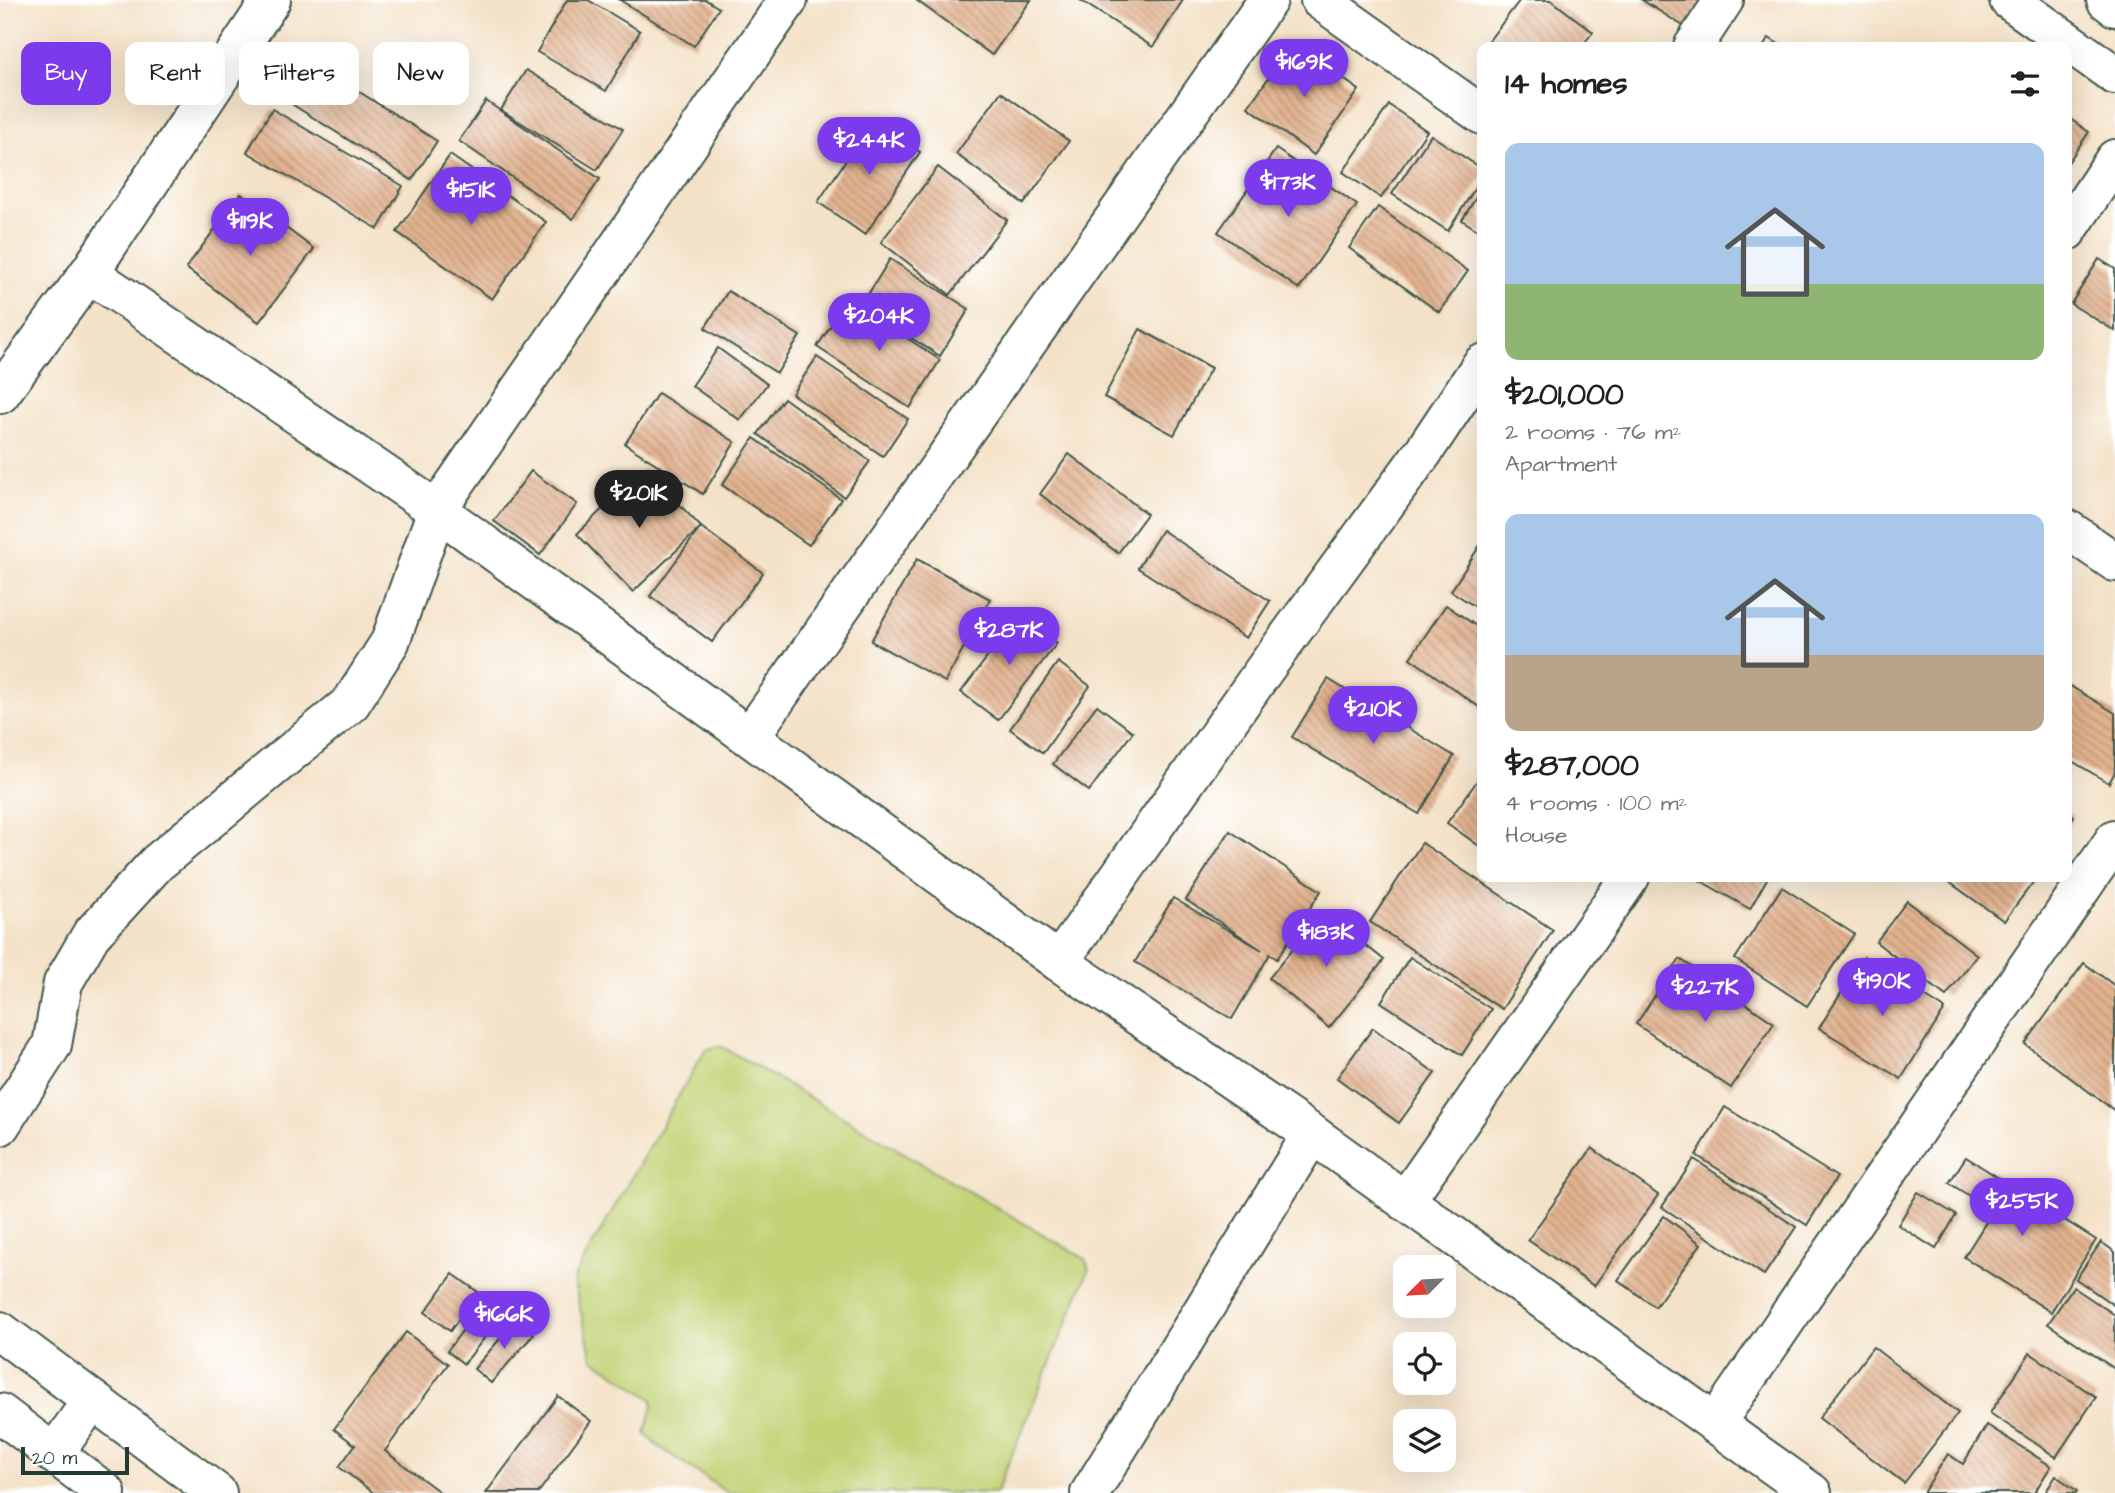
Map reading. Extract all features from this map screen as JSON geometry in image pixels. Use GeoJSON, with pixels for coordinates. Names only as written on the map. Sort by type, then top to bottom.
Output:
{"type":"FeatureCollection","features":[{"type":"Feature","properties":{"kind":"street"},"geometry":{"type":"LineString","coordinates":[[0,394],[89,273],[271,0]]}},
{"type":"Feature","properties":{"kind":"street"},"geometry":{"type":"LineString","coordinates":[[0,1126],[52,1045],[63,983],[91,935],[157,863],[351,703],[390,642],[437,510],[788,0]]}},
{"type":"Feature","properties":{"kind":"street"},"geometry":{"type":"LineString","coordinates":[[751,735],[1268,0]]}},
{"type":"Feature","properties":{"kind":"street"},"geometry":{"type":"LineString","coordinates":[[1320,0],[1477,111]]}},
{"type":"Feature","properties":{"kind":"street"},"geometry":{"type":"LineString","coordinates":[[1696,42],[1724,0]]}},
{"type":"Feature","properties":{"kind":"street"},"geometry":{"type":"LineString","coordinates":[[2009,0],[2068,42]]}},
{"type":"Feature","properties":{"kind":"street"},"geometry":{"type":"LineString","coordinates":[[2105,0],[2115,7]]}},
{"type":"Feature","properties":{"kind":"street"},"geometry":{"type":"LineString","coordinates":[[2072,45],[2115,75]]}},
{"type":"Feature","properties":{"kind":"street"},"geometry":{"type":"LineString","coordinates":[[2072,224],[2115,159]]}},
{"type":"Feature","properties":{"kind":"street"},"geometry":{"type":"LineString","coordinates":[[89,273],[437,510],[751,735],[1059,962],[1312,1134],[1812,1493]]}},
{"type":"Feature","properties":{"kind":"street"},"geometry":{"type":"LineString","coordinates":[[1059,962],[1264,670],[1424,451],[1477,372]]}},
{"type":"Feature","properties":{"kind":"street"},"geometry":{"type":"LineString","coordinates":[[2072,532],[2115,562]]}},
{"type":"Feature","properties":{"kind":"street"},"geometry":{"type":"LineString","coordinates":[[1715,1424],[2115,839]]}},
{"type":"Feature","properties":{"kind":"street"},"geometry":{"type":"LineString","coordinates":[[1405,1201],[1627,882]]}},
{"type":"Feature","properties":{"kind":"street"},"geometry":{"type":"LineString","coordinates":[[1090,1493],[1312,1134]]}},
{"type":"Feature","properties":{"kind":"street"},"geometry":{"type":"LineString","coordinates":[[0,1331],[217,1493]]}},
{"type":"Feature","properties":{"kind":"street"},"geometry":{"type":"LineString","coordinates":[[54,1454],[92,1400]]}},
{"type":"Feature","properties":{"kind":"street"},"geometry":{"type":"LineString","coordinates":[[0,1413],[106,1493]]}},
{"type":"Feature","properties":{"kind":"green space"},"geometry":{"type":"Polygon","coordinates":[[[721,1046],[1085,1259],[1089,1269],[996,1493],[728,1493],[655,1444],[645,1433],[653,1406],[652,1399],[592,1358],[573,1279],[705,1050],[721,1046]]]}},
{"type":"Feature","properties":{"kind":"building"},"geometry":{"type":"Polygon","coordinates":[[[567,0],[588,0],[640,31],[606,91],[537,52],[567,0]]]}},
{"type":"Feature","properties":{"kind":"building"},"geometry":{"type":"Polygon","coordinates":[[[620,0],[706,0],[719,8],[694,46],[620,0]]]}},
{"type":"Feature","properties":{"kind":"building"},"geometry":{"type":"Polygon","coordinates":[[[916,0],[1031,0],[992,55],[916,0]]]}},
{"type":"Feature","properties":{"kind":"building"},"geometry":{"type":"Polygon","coordinates":[[[1080,0],[1183,0],[1153,47],[1080,0]]]}},
{"type":"Feature","properties":{"kind":"building"},"geometry":{"type":"Polygon","coordinates":[[[1520,0],[1551,0],[1593,32],[1585,42],[1488,42],[1520,0]]]}},
{"type":"Feature","properties":{"kind":"building"},"geometry":{"type":"Polygon","coordinates":[[[1642,0],[1711,0],[1691,31],[1642,0]]]}},
{"type":"Feature","properties":{"kind":"building"},"geometry":{"type":"Polygon","coordinates":[[[1293,43],[1359,90],[1314,155],[1248,107],[1293,43]]]}},
{"type":"Feature","properties":{"kind":"building"},"geometry":{"type":"Polygon","coordinates":[[[526,70],[623,129],[597,170],[501,110],[526,70]]]}},
{"type":"Feature","properties":{"kind":"building"},"geometry":{"type":"Polygon","coordinates":[[[359,92],[373,101],[373,105],[380,105],[437,141],[412,180],[293,105],[359,105],[359,92]]]}},
{"type":"Feature","properties":{"kind":"building"},"geometry":{"type":"Polygon","coordinates":[[[1001,92],[1069,141],[1024,204],[956,154],[1001,92]]]}},
{"type":"Feature","properties":{"kind":"building"},"geometry":{"type":"Polygon","coordinates":[[[486,101],[600,179],[573,219],[459,141],[486,101]]]}},
{"type":"Feature","properties":{"kind":"building"},"geometry":{"type":"Polygon","coordinates":[[[1389,105],[1427,131],[1381,198],[1343,172],[1389,105]]]}},
{"type":"Feature","properties":{"kind":"building"},"geometry":{"type":"Polygon","coordinates":[[[272,109],[403,186],[378,229],[247,152],[272,109]]]}},
{"type":"Feature","properties":{"kind":"building"},"geometry":{"type":"Polygon","coordinates":[[[873,120],[920,152],[865,235],[818,202],[873,120]]]}},
{"type":"Feature","properties":{"kind":"building"},"geometry":{"type":"Polygon","coordinates":[[[2072,120],[2089,132],[2072,157],[2072,120]]]}},
{"type":"Feature","properties":{"kind":"building"},"geometry":{"type":"Polygon","coordinates":[[[1431,135],[1477,166],[1477,185],[1448,231],[1392,194],[1431,135]]]}},
{"type":"Feature","properties":{"kind":"building"},"geometry":{"type":"Polygon","coordinates":[[[1276,149],[1357,205],[1299,289],[1218,232],[1276,149]]]}},
{"type":"Feature","properties":{"kind":"building"},"geometry":{"type":"Polygon","coordinates":[[[450,155],[546,222],[492,299],[397,232],[450,155]]]}},
{"type":"Feature","properties":{"kind":"building"},"geometry":{"type":"Polygon","coordinates":[[[938,167],[1007,220],[950,295],[881,242],[938,167]]]}},
{"type":"Feature","properties":{"kind":"building"},"geometry":{"type":"Polygon","coordinates":[[[241,194],[314,249],[259,322],[186,268],[241,194]]]}},
{"type":"Feature","properties":{"kind":"building"},"geometry":{"type":"Polygon","coordinates":[[[1477,196],[1477,230],[1462,220],[1477,196]]]}},
{"type":"Feature","properties":{"kind":"building"},"geometry":{"type":"Polygon","coordinates":[[[1378,207],[1468,271],[1439,312],[1349,248],[1378,207]]]}},
{"type":"Feature","properties":{"kind":"building"},"geometry":{"type":"Polygon","coordinates":[[[890,259],[969,309],[940,356],[861,306],[890,259]]]}},
{"type":"Feature","properties":{"kind":"building"},"geometry":{"type":"Polygon","coordinates":[[[2099,259],[2115,269],[2115,331],[2072,302],[2099,259]]]}},
{"type":"Feature","properties":{"kind":"building"},"geometry":{"type":"Polygon","coordinates":[[[728,291],[800,336],[777,373],[705,328],[728,291]]]}},
{"type":"Feature","properties":{"kind":"building"},"geometry":{"type":"Polygon","coordinates":[[[848,299],[940,360],[910,408],[817,347],[848,299]]]}},
{"type":"Feature","properties":{"kind":"building"},"geometry":{"type":"Polygon","coordinates":[[[1140,329],[1211,368],[1174,435],[1104,397],[1140,329]]]}},
{"type":"Feature","properties":{"kind":"building"},"geometry":{"type":"Polygon","coordinates":[[[718,348],[767,384],[740,420],[692,386],[718,348]]]}},
{"type":"Feature","properties":{"kind":"building"},"geometry":{"type":"Polygon","coordinates":[[[817,357],[908,419],[883,456],[792,394],[817,357]]]}},
{"type":"Feature","properties":{"kind":"building"},"geometry":{"type":"Polygon","coordinates":[[[658,393],[735,442],[703,494],[625,444],[658,393]]]}},
{"type":"Feature","properties":{"kind":"building"},"geometry":{"type":"Polygon","coordinates":[[[784,398],[870,461],[844,497],[758,434],[784,398]]]}},
{"type":"Feature","properties":{"kind":"building"},"geometry":{"type":"Polygon","coordinates":[[[754,438],[841,499],[809,545],[722,485],[754,438]]]}},
{"type":"Feature","properties":{"kind":"building"},"geometry":{"type":"Polygon","coordinates":[[[1069,454],[1147,514],[1118,553],[1040,494],[1069,454]]]}},
{"type":"Feature","properties":{"kind":"building"},"geometry":{"type":"Polygon","coordinates":[[[644,468],[701,527],[633,592],[577,534],[644,468]]]}},
{"type":"Feature","properties":{"kind":"building"},"geometry":{"type":"Polygon","coordinates":[[[531,471],[577,504],[540,555],[494,521],[531,471]]]}},
{"type":"Feature","properties":{"kind":"building"},"geometry":{"type":"Polygon","coordinates":[[[701,527],[763,573],[712,642],[650,596],[701,527]]]}},
{"type":"Feature","properties":{"kind":"building"},"geometry":{"type":"Polygon","coordinates":[[[1162,530],[1270,601],[1246,638],[1138,568],[1162,530]]]}},
{"type":"Feature","properties":{"kind":"building"},"geometry":{"type":"Polygon","coordinates":[[[1477,550],[1477,608],[1451,591],[1477,550]]]}},
{"type":"Feature","properties":{"kind":"building"},"geometry":{"type":"Polygon","coordinates":[[[917,559],[990,599],[945,682],[871,641],[917,559]]]}},
{"type":"Feature","properties":{"kind":"building"},"geometry":{"type":"Polygon","coordinates":[[[1446,605],[1477,627],[1477,705],[1410,658],[1446,605]]]}},
{"type":"Feature","properties":{"kind":"building"},"geometry":{"type":"Polygon","coordinates":[[[1020,614],[1057,643],[998,720],[961,692],[1020,614]]]}},
{"type":"Feature","properties":{"kind":"building"},"geometry":{"type":"Polygon","coordinates":[[[1058,662],[1090,686],[1043,753],[1010,729],[1058,662]]]}},
{"type":"Feature","properties":{"kind":"building"},"geometry":{"type":"Polygon","coordinates":[[[1328,679],[1454,756],[1419,814],[1292,737],[1328,679]]]}},
{"type":"Feature","properties":{"kind":"building"},"geometry":{"type":"Polygon","coordinates":[[[2072,687],[2115,713],[2115,772],[2109,783],[2072,761],[2072,687]]]}},
{"type":"Feature","properties":{"kind":"building"},"geometry":{"type":"Polygon","coordinates":[[[1097,705],[1133,732],[1089,791],[1053,764],[1097,705]]]}},
{"type":"Feature","properties":{"kind":"building"},"geometry":{"type":"Polygon","coordinates":[[[1477,781],[1477,844],[1447,823],[1477,781]]]}},
{"type":"Feature","properties":{"kind":"building"},"geometry":{"type":"Polygon","coordinates":[[[1230,831],[1321,891],[1277,959],[1270,954],[1232,1019],[1135,962],[1173,898],[1262,950],[1186,900],[1230,831]]]}},
{"type":"Feature","properties":{"kind":"building"},"geometry":{"type":"Polygon","coordinates":[[[1422,843],[1553,930],[1502,1009],[1370,922],[1422,843]]]}},
{"type":"Feature","properties":{"kind":"building"},"geometry":{"type":"Polygon","coordinates":[[[1703,882],[1765,882],[1750,909],[1703,882]]]}},
{"type":"Feature","properties":{"kind":"building"},"geometry":{"type":"Polygon","coordinates":[[[1949,882],[2033,882],[2004,921],[1949,882]]]}},
{"type":"Feature","properties":{"kind":"building"},"geometry":{"type":"Polygon","coordinates":[[[1782,887],[1854,934],[1807,1006],[1735,959],[1782,887]]]}},
{"type":"Feature","properties":{"kind":"building"},"geometry":{"type":"Polygon","coordinates":[[[1907,901],[1977,955],[1946,996],[1876,942],[1907,901]]]}},
{"type":"Feature","properties":{"kind":"building"},"geometry":{"type":"Polygon","coordinates":[[[1323,911],[1384,960],[1329,1028],[1269,978],[1323,911]]]}},
{"type":"Feature","properties":{"kind":"building"},"geometry":{"type":"Polygon","coordinates":[[[1410,957],[1491,1009],[1462,1055],[1381,1002],[1410,957]]]}},
{"type":"Feature","properties":{"kind":"building"},"geometry":{"type":"Polygon","coordinates":[[[1864,957],[1945,1009],[1901,1079],[1819,1028],[1864,957]]]}},
{"type":"Feature","properties":{"kind":"building"},"geometry":{"type":"Polygon","coordinates":[[[1680,959],[1774,1023],[1731,1088],[1636,1024],[1680,959]]]}},
{"type":"Feature","properties":{"kind":"building"},"geometry":{"type":"Polygon","coordinates":[[[2084,963],[2115,986],[2115,1111],[2025,1044],[2084,963]]]}},
{"type":"Feature","properties":{"kind":"building"},"geometry":{"type":"Polygon","coordinates":[[[1373,1028],[1435,1073],[1399,1123],[1337,1078],[1373,1028]]]}},
{"type":"Feature","properties":{"kind":"building"},"geometry":{"type":"Polygon","coordinates":[[[1725,1107],[1837,1177],[1807,1225],[1696,1155],[1725,1107]]]}},
{"type":"Feature","properties":{"kind":"building"},"geometry":{"type":"Polygon","coordinates":[[[1592,1148],[1658,1195],[1594,1286],[1528,1240],[1592,1148]]]}},
{"type":"Feature","properties":{"kind":"building"},"geometry":{"type":"Polygon","coordinates":[[[1966,1157],[2096,1240],[2051,1312],[1964,1257],[1993,1211],[1949,1183],[1966,1157]]]}},
{"type":"Feature","properties":{"kind":"building"},"geometry":{"type":"Polygon","coordinates":[[[1694,1159],[1796,1227],[1764,1275],[1662,1207],[1694,1159]]]}},
{"type":"Feature","properties":{"kind":"building"},"geometry":{"type":"Polygon","coordinates":[[[1918,1192],[1956,1215],[1936,1249],[1898,1225],[1918,1192]]]}},
{"type":"Feature","properties":{"kind":"building"},"geometry":{"type":"Polygon","coordinates":[[[1664,1216],[1701,1244],[1655,1307],[1618,1280],[1664,1216]]]}},
{"type":"Feature","properties":{"kind":"building"},"geometry":{"type":"Polygon","coordinates":[[[2101,1242],[2115,1252],[2115,1306],[2076,1279],[2101,1242]]]}},
{"type":"Feature","properties":{"kind":"building"},"geometry":{"type":"Polygon","coordinates":[[[453,1274],[478,1292],[450,1331],[425,1312],[453,1274]]]}},
{"type":"Feature","properties":{"kind":"building"},"geometry":{"type":"Polygon","coordinates":[[[2073,1287],[2115,1315],[2115,1369],[2048,1324],[2073,1287]]]}},
{"type":"Feature","properties":{"kind":"building"},"geometry":{"type":"Polygon","coordinates":[[[488,1297],[506,1310],[464,1364],[447,1351],[488,1297]]]}},
{"type":"Feature","properties":{"kind":"building"},"geometry":{"type":"Polygon","coordinates":[[[517,1319],[534,1334],[491,1383],[474,1369],[517,1319]]]}},
{"type":"Feature","properties":{"kind":"building"},"geometry":{"type":"Polygon","coordinates":[[[406,1332],[448,1364],[385,1451],[441,1493],[374,1493],[339,1467],[355,1445],[334,1429],[406,1332]]]}},
{"type":"Feature","properties":{"kind":"building"},"geometry":{"type":"Polygon","coordinates":[[[1873,1347],[1958,1413],[1904,1483],[1819,1418],[1873,1347]]]}},
{"type":"Feature","properties":{"kind":"building"},"geometry":{"type":"Polygon","coordinates":[[[2030,1353],[2096,1397],[2056,1457],[1990,1413],[2030,1353]]]}},
{"type":"Feature","properties":{"kind":"building"},"geometry":{"type":"Polygon","coordinates":[[[558,1396],[591,1421],[538,1493],[486,1493],[558,1396]]]}},
{"type":"Feature","properties":{"kind":"building"},"geometry":{"type":"Polygon","coordinates":[[[1987,1425],[2051,1466],[2034,1493],[1923,1493],[1948,1454],[1963,1464],[1987,1425]]]}},
{"type":"Feature","properties":{"kind":"building"},"geometry":{"type":"Polygon","coordinates":[[[2056,1476],[2077,1491],[2076,1493],[2045,1493],[2056,1476]]]}}]}
